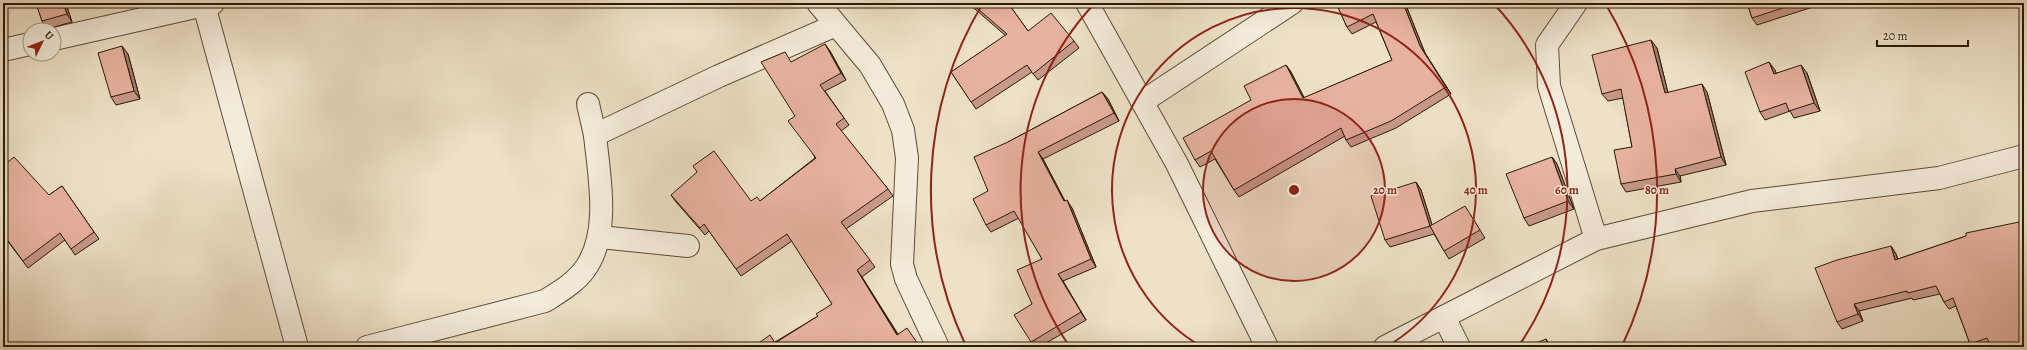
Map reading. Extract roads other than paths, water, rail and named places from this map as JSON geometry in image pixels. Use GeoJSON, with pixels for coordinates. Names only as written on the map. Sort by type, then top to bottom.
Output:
{"type":"FeatureCollection","features":[{"type":"Feature","properties":{"kind":"street"},"geometry":{"type":"LineString","coordinates":[[818,3],[870,65],[893,104],[903,130],[907,158],[902,264],[906,279],[938,347]]}},
{"type":"Feature","properties":{"kind":"street"},"geometry":{"type":"LineString","coordinates":[[1088,3],[1177,164],[1267,347]]}},
{"type":"Feature","properties":{"kind":"street"},"geometry":{"type":"LineString","coordinates":[[1142,102],[1292,3]]}},
{"type":"Feature","properties":{"kind":"street"},"geometry":{"type":"LineString","coordinates":[[1576,3],[1547,45],[1549,86],[1596,239]]}},
{"type":"Feature","properties":{"kind":"street"},"geometry":{"type":"LineString","coordinates":[[62,37],[209,4],[297,347]]}},
{"type":"Feature","properties":{"kind":"street"},"geometry":{"type":"LineString","coordinates":[[595,135],[693,88],[836,25]]}},
{"type":"Feature","properties":{"kind":"street"},"geometry":{"type":"LineString","coordinates":[[3,50],[22,46]]}},
{"type":"Feature","properties":{"kind":"street"},"geometry":{"type":"LineString","coordinates":[[367,347],[545,301],[567,288],[585,269],[600,237],[600,186],[595,135],[588,104]]}},
{"type":"Feature","properties":{"kind":"street"},"geometry":{"type":"LineString","coordinates":[[1386,347],[1596,239],[1752,201],[1939,178],[2024,156]]}},
{"type":"Feature","properties":{"kind":"street"},"geometry":{"type":"LineString","coordinates":[[600,237],[688,246]]}},
{"type":"Feature","properties":{"kind":"street"},"geometry":{"type":"LineString","coordinates":[[1444,317],[1459,347]]}}]}
